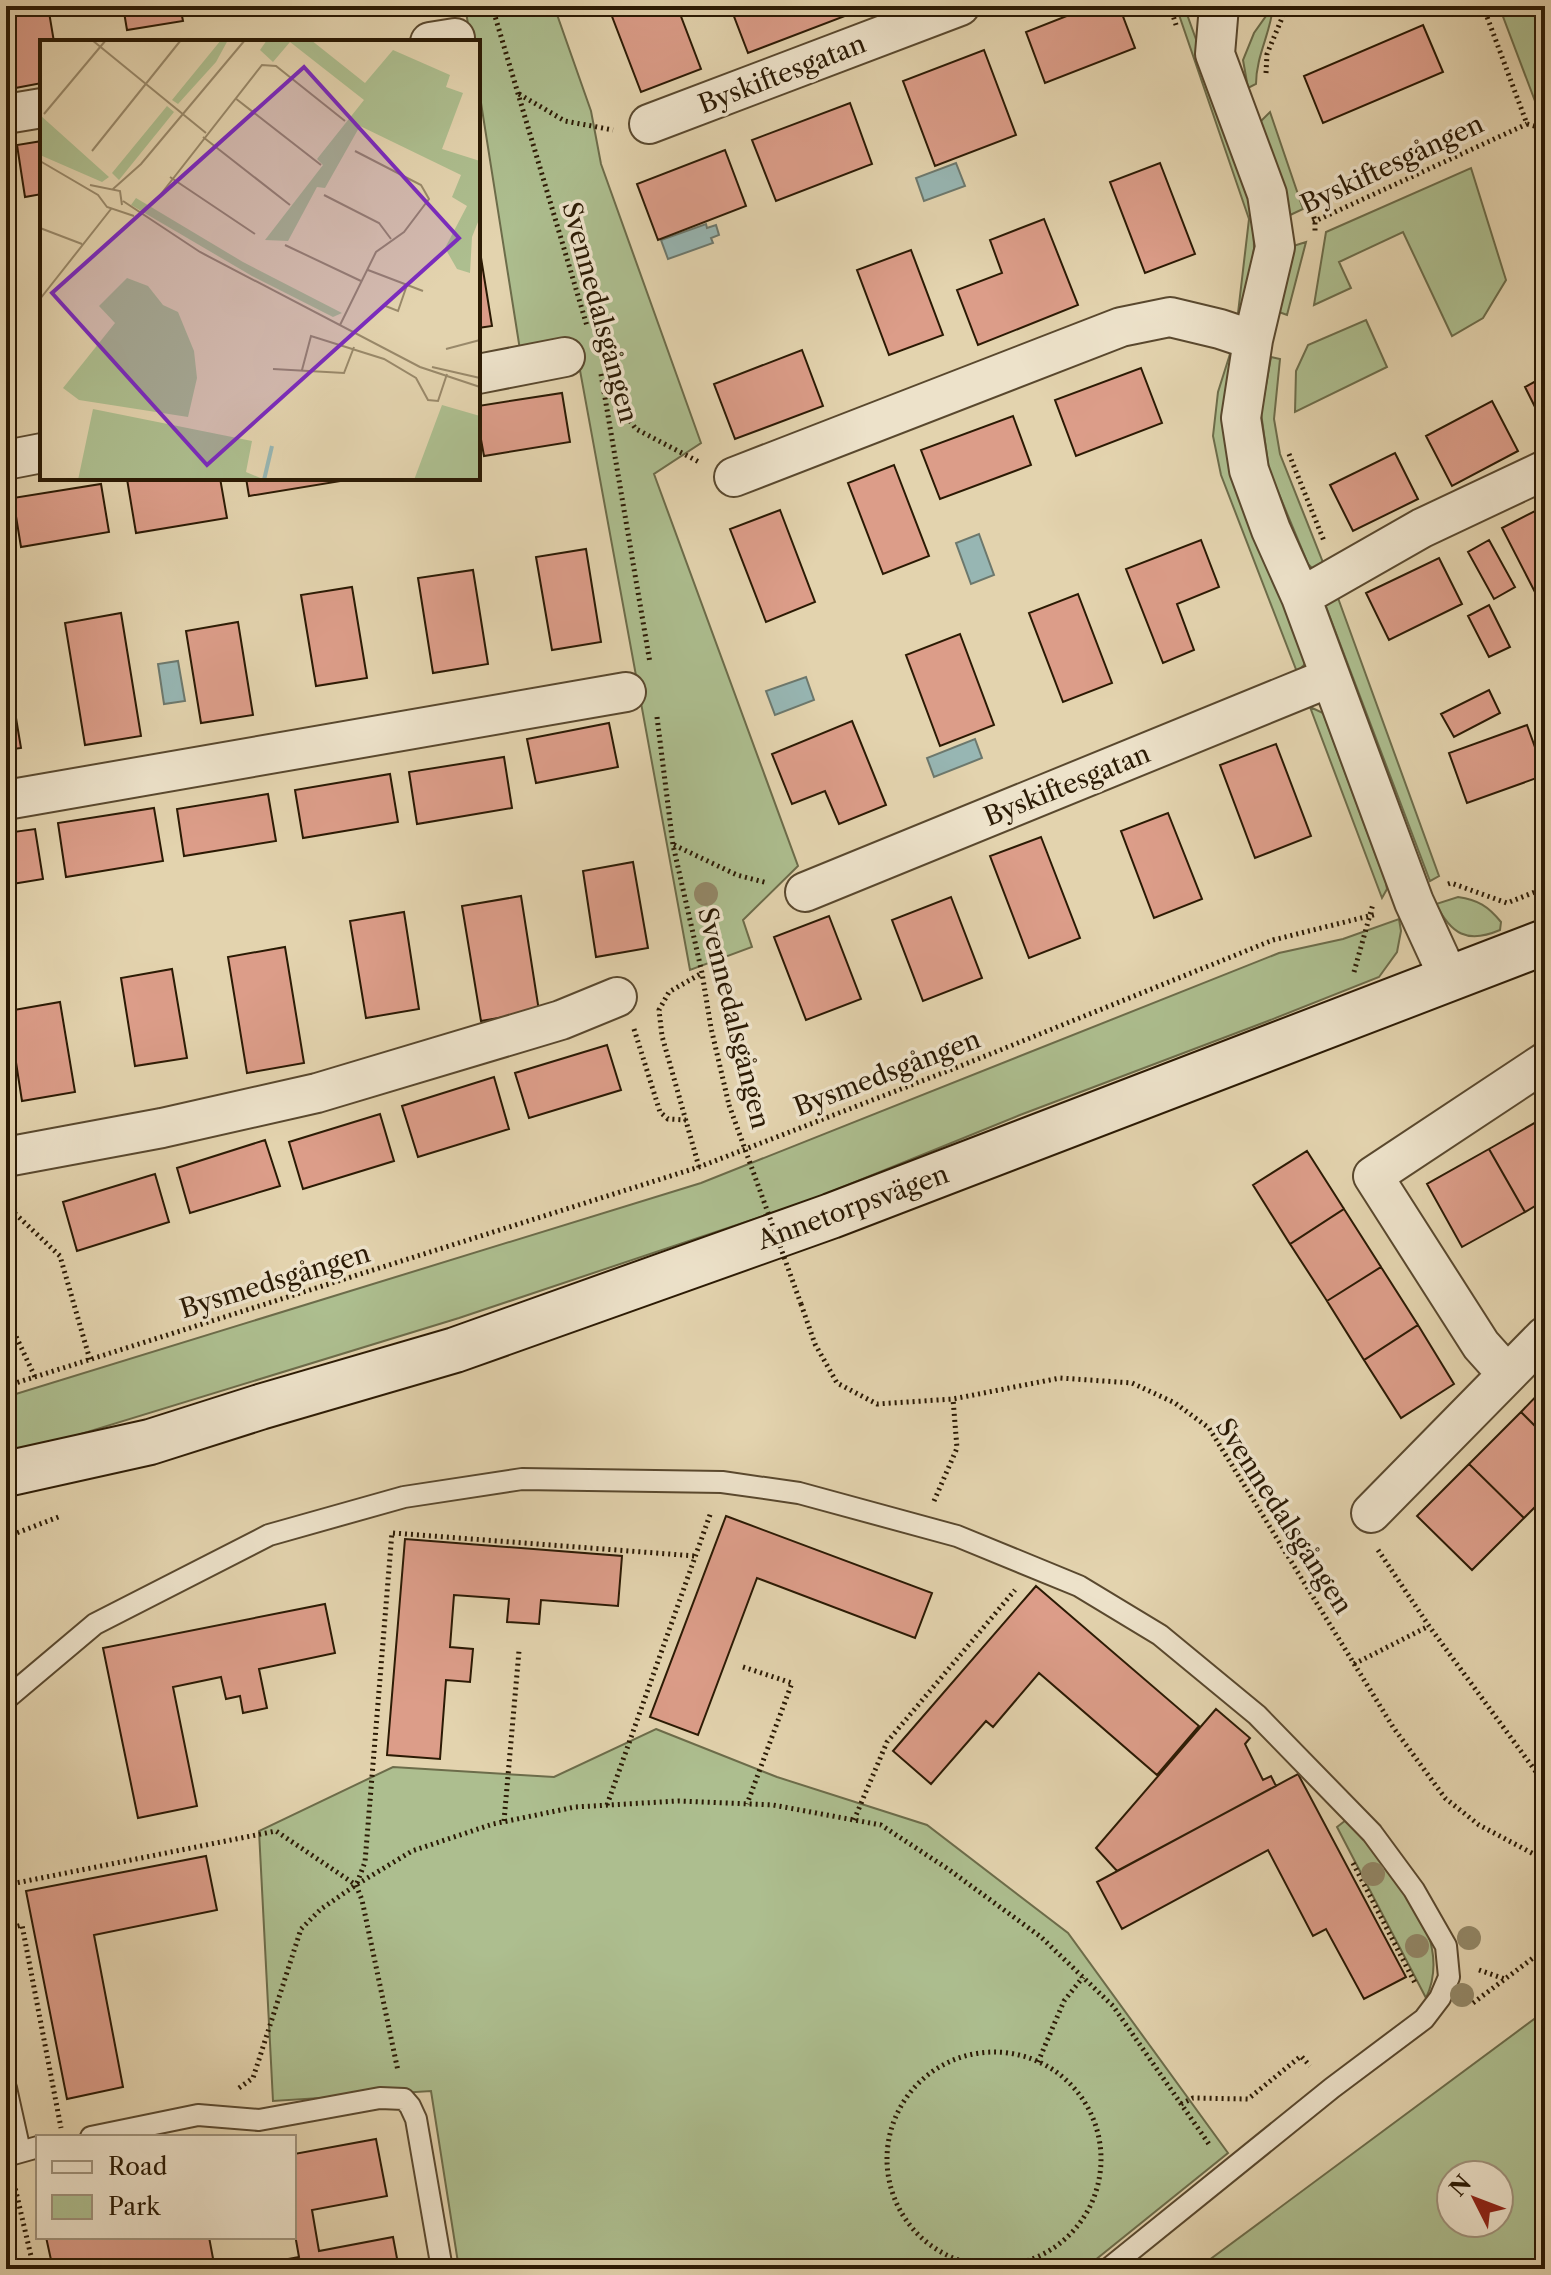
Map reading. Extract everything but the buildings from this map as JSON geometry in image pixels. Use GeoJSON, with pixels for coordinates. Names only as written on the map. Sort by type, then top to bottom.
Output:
{"type":"FeatureCollection","features":[{"type":"Feature","properties":{"kind":"main road","name":"Annetorpsvägen"},"geometry":{"type":"LineString","coordinates":[[6,1474],[150,1442],[455,1350],[801,1227],[1545,942]]}},
{"type":"Feature","properties":{"kind":"main road","name":"Annetorpsvägen"},"geometry":{"type":"LineString","coordinates":[[6,1507],[150,1442]]}},
{"type":"Feature","properties":{"kind":"street","name":"Byskiftesgatan"},"geometry":{"type":"LineString","coordinates":[[649,124],[960,6]]}},
{"type":"Feature","properties":{"kind":"street"},"geometry":{"type":"LineString","coordinates":[[1219,6],[1215,54],[1267,194],[1275,247],[1253,340],[1241,418],[1249,470],[1301,597],[1414,902],[1449,978]]}},
{"type":"Feature","properties":{"kind":"street"},"geometry":{"type":"LineString","coordinates":[[6,114],[40,108]]}},
{"type":"Feature","properties":{"kind":"street"},"geometry":{"type":"LineString","coordinates":[[734,477],[1121,327],[1170,317],[1253,340]]}},
{"type":"Feature","properties":{"kind":"street"},"geometry":{"type":"LineString","coordinates":[[480,374],[584,353]]}},
{"type":"Feature","properties":{"kind":"street"},"geometry":{"type":"LineString","coordinates":[[6,460],[40,453]]}},
{"type":"Feature","properties":{"kind":"street"},"geometry":{"type":"LineString","coordinates":[[1301,597],[1422,528],[1545,470]]}},
{"type":"Feature","properties":{"kind":"street","name":"Byskiftesgatan"},"geometry":{"type":"LineString","coordinates":[[805,892],[1329,678]]}},
{"type":"Feature","properties":{"kind":"street"},"geometry":{"type":"LineString","coordinates":[[6,800],[644,689]]}},
{"type":"Feature","properties":{"kind":"street"},"geometry":{"type":"LineString","coordinates":[[6,1157],[162,1128],[317,1093],[561,1020],[617,997]]}},
{"type":"Feature","properties":{"kind":"street"},"geometry":{"type":"LineString","coordinates":[[1507,1374],[1481,1345],[1373,1176],[1545,1062]]}},
{"type":"Feature","properties":{"kind":"street"},"geometry":{"type":"LineString","coordinates":[[1371,1513],[1545,1336]]}},
{"type":"Feature","properties":{"kind":"lane"},"geometry":{"type":"LineString","coordinates":[[6,1699],[95,1624],[269,1535],[395,1499],[522,1479],[722,1482],[799,1493],[957,1536],[1079,1586],[1160,1635],[1257,1715],[1372,1833],[1414,1890],[1446,1946],[1449,1977],[1440,1998],[1427,2016],[1332,2088],[1108,2269]]}},
{"type":"Feature","properties":{"kind":"lane"},"geometry":{"type":"LineString","coordinates":[[6,2088],[18,2152]]}},
{"type":"Feature","properties":{"kind":"lane"},"geometry":{"type":"LineString","coordinates":[[101,2135],[198,2115],[259,2120],[380,2098],[404,2099],[416,2119],[442,2269]]}},
{"type":"Feature","properties":{"kind":"path","name":"Svennedalsgången"},"geometry":{"type":"LineString","coordinates":[[492,6],[518,94],[584,353],[604,386],[644,689],[673,845],[729,1105],[815,1344],[837,1383],[877,1404],[953,1399],[1060,1378],[1132,1383],[1175,1403],[1209,1428],[1393,1727],[1445,1798],[1479,1825],[1545,1860]]}},
{"type":"Feature","properties":{"kind":"path"},"geometry":{"type":"LineString","coordinates":[[1269,87],[1267,54],[1287,6]]}},
{"type":"Feature","properties":{"kind":"path"},"geometry":{"type":"LineString","coordinates":[[1483,6],[1527,124],[1545,129]]}},
{"type":"Feature","properties":{"kind":"path"},"geometry":{"type":"LineString","coordinates":[[518,94],[565,121],[610,131],[649,124]]}},
{"type":"Feature","properties":{"kind":"path","name":"Byskiftesgången"},"geometry":{"type":"LineString","coordinates":[[1274,239],[1527,124]]}},
{"type":"Feature","properties":{"kind":"path"},"geometry":{"type":"LineString","coordinates":[[1310,206],[1315,235]]}},
{"type":"Feature","properties":{"kind":"path"},"geometry":{"type":"LineString","coordinates":[[604,386],[636,429],[699,463],[734,477]]}},
{"type":"Feature","properties":{"kind":"path"},"geometry":{"type":"LineString","coordinates":[[1288,451],[1337,576]]}},
{"type":"Feature","properties":{"kind":"path"},"geometry":{"type":"LineString","coordinates":[[673,845],[737,875],[805,892]]}},
{"type":"Feature","properties":{"kind":"path","name":"Bysmedsgången"},"geometry":{"type":"LineString","coordinates":[[6,1386],[699,1167],[1273,940],[1368,917],[1414,902],[1451,883],[1507,903],[1545,888]]}},
{"type":"Feature","properties":{"kind":"path"},"geometry":{"type":"LineString","coordinates":[[699,1167],[662,1036],[659,1010],[669,992],[702,973]]}},
{"type":"Feature","properties":{"kind":"path"},"geometry":{"type":"LineString","coordinates":[[617,997],[628,1010],[660,1112],[668,1119],[686,1120]]}},
{"type":"Feature","properties":{"kind":"path"},"geometry":{"type":"LineString","coordinates":[[6,1205],[60,1256],[90,1360]]}},
{"type":"Feature","properties":{"kind":"path"},"geometry":{"type":"LineString","coordinates":[[6,1315],[35,1377]]}},
{"type":"Feature","properties":{"kind":"path"},"geometry":{"type":"LineString","coordinates":[[923,1526],[957,1448],[953,1399]]}},
{"type":"Feature","properties":{"kind":"path"},"geometry":{"type":"LineString","coordinates":[[607,1805],[722,1482]]}},
{"type":"Feature","properties":{"kind":"path"},"geometry":{"type":"LineString","coordinates":[[356,1885],[365,1862],[395,1499]]}},
{"type":"Feature","properties":{"kind":"path"},"geometry":{"type":"LineString","coordinates":[[1371,1513],[1368,1534],[1429,1626],[1545,1784]]}},
{"type":"Feature","properties":{"kind":"path"},"geometry":{"type":"LineString","coordinates":[[6,1537],[61,1516]]}},
{"type":"Feature","properties":{"kind":"path"},"geometry":{"type":"LineString","coordinates":[[392,1533],[695,1556]]}},
{"type":"Feature","properties":{"kind":"path"},"geometry":{"type":"LineString","coordinates":[[854,1820],[887,1742],[1034,1567]]}},
{"type":"Feature","properties":{"kind":"path"},"geometry":{"type":"LineString","coordinates":[[1354,1664],[1429,1626]]}},
{"type":"Feature","properties":{"kind":"path"},"geometry":{"type":"LineString","coordinates":[[504,1821],[519,1651]]}},
{"type":"Feature","properties":{"kind":"path"},"geometry":{"type":"LineString","coordinates":[[743,1667],[792,1683],[747,1804]]}},
{"type":"Feature","properties":{"kind":"path"},"geometry":{"type":"LineString","coordinates":[[198,2115],[253,2078],[301,1929],[321,1909],[412,1851],[504,1821],[575,1807],[678,1801],[773,1805],[881,1825],[1041,1937],[1113,2006],[1228,2172]]}},
{"type":"Feature","properties":{"kind":"path"},"geometry":{"type":"LineString","coordinates":[[6,1885],[276,1831],[356,1885],[362,1900],[404,2099]]}},
{"type":"Feature","properties":{"kind":"path"},"geometry":{"type":"LineString","coordinates":[[1348,1853],[1366,1896],[1427,2016],[1456,2015],[1545,1949]]}},
{"type":"Feature","properties":{"kind":"path"},"geometry":{"type":"LineString","coordinates":[[6,1929],[22,1925],[63,2135]]}},
{"type":"Feature","properties":{"kind":"path"},"geometry":{"type":"LineString","coordinates":[[1038,2062],[1064,2001],[1083,1977]]}},
{"type":"Feature","properties":{"kind":"path"},"geometry":{"type":"LineString","coordinates":[[984,2051],[1021,2054],[1038,2062],[1052,2068],[1078,2092],[1095,2122],[1102,2157],[1097,2191],[1081,2222],[1056,2247],[1025,2263],[990,2268],[955,2260],[924,2242],[901,2214],[888,2180],[887,2144],[898,2110],[919,2080],[949,2061],[984,2051]]}},
{"type":"Feature","properties":{"kind":"path"},"geometry":{"type":"LineString","coordinates":[[1181,2104],[1193,2098],[1248,2099],[1301,2056],[1332,2088]]}},
{"type":"Feature","properties":{"kind":"path"},"geometry":{"type":"LineString","coordinates":[[18,2152],[34,2269]]}},
{"type":"Feature","properties":{"kind":"green space"},"geometry":{"type":"Polygon","coordinates":[[[465,6],[554,6],[591,111],[601,164],[701,443],[654,474],[798,866],[743,920],[752,947],[690,970],[575,343],[520,350],[480,97],[480,40],[471,40],[465,6]]]}},
{"type":"Feature","properties":{"kind":"green space"},"geometry":{"type":"Polygon","coordinates":[[[1176,6],[1184,6],[1253,198],[1254,249],[1245,305],[1238,313],[1249,219],[1176,6]]]}},
{"type":"Feature","properties":{"kind":"green space"},"geometry":{"type":"Polygon","coordinates":[[[1273,6],[1256,84],[1248,88],[1243,60],[1254,33],[1273,6]]]}},
{"type":"Feature","properties":{"kind":"green space"},"geometry":{"type":"Polygon","coordinates":[[[1499,6],[1545,6],[1545,111],[1538,109],[1499,6]]]}},
{"type":"Feature","properties":{"kind":"green space"},"geometry":{"type":"Polygon","coordinates":[[[1270,112],[1303,209],[1288,216],[1257,125],[1270,112]]]}},
{"type":"Feature","properties":{"kind":"green space"},"geometry":{"type":"Polygon","coordinates":[[[1471,168],[1506,280],[1483,318],[1452,336],[1403,232],[1339,262],[1351,288],[1314,305],[1326,232],[1471,168]]]}},
{"type":"Feature","properties":{"kind":"green space"},"geometry":{"type":"Polygon","coordinates":[[[1306,242],[1287,315],[1279,312],[1293,246],[1306,242]]]}},
{"type":"Feature","properties":{"kind":"green space"},"geometry":{"type":"Polygon","coordinates":[[[1366,320],[1387,367],[1295,412],[1296,371],[1308,345],[1366,320]]]}},
{"type":"Feature","properties":{"kind":"green space"},"geometry":{"type":"Polygon","coordinates":[[[1230,354],[1236,363],[1307,656],[1297,672],[1221,475],[1213,436],[1218,392],[1230,354]]]}},
{"type":"Feature","properties":{"kind":"green space"},"geometry":{"type":"Polygon","coordinates":[[[1271,357],[1280,359],[1274,419],[1280,454],[1324,565],[1314,570],[1308,564],[1269,470],[1261,413],[1271,357]]]}},
{"type":"Feature","properties":{"kind":"green space"},"geometry":{"type":"Polygon","coordinates":[[[1338,598],[1439,876],[1430,881],[1325,604],[1338,598]]]}},
{"type":"Feature","properties":{"kind":"green space"},"geometry":{"type":"Polygon","coordinates":[[[1310,707],[1323,713],[1386,883],[1387,889],[1382,898],[1310,707]]]}},
{"type":"Feature","properties":{"kind":"green space"},"geometry":{"type":"Polygon","coordinates":[[[1458,897],[1487,908],[1501,922],[1500,930],[1469,936],[1454,929],[1436,904],[1458,897]]]}},
{"type":"Feature","properties":{"kind":"green space"},"geometry":{"type":"Polygon","coordinates":[[[1399,919],[1401,931],[1397,952],[1379,977],[1020,1115],[811,1200],[459,1318],[6,1457],[6,1397],[701,1183],[1279,953],[1343,939],[1399,919]]]}},
{"type":"Feature","properties":{"kind":"green space"},"geometry":{"type":"Polygon","coordinates":[[[656,1729],[777,1777],[927,1825],[1068,1933],[1228,2153],[1084,2269],[459,2269],[431,2091],[273,2101],[259,1831],[393,1767],[554,1777],[656,1729]]]}},
{"type":"Feature","properties":{"kind":"green space"},"geometry":{"type":"Polygon","coordinates":[[[1346,1820],[1397,1881],[1428,1934],[1433,1968],[1426,1998],[1337,1827],[1346,1820]]]}},
{"type":"Feature","properties":{"kind":"green space"},"geometry":{"type":"Polygon","coordinates":[[[1545,2011],[1545,2269],[1197,2269],[1545,2011]]]}},
{"type":"Feature","properties":{"kind":"water"},"geometry":{"type":"Polygon","coordinates":[[[956,163],[965,186],[924,201],[916,178],[956,163]]]}},
{"type":"Feature","properties":{"kind":"water"},"geometry":{"type":"Polygon","coordinates":[[[706,224],[707,228],[716,225],[719,235],[711,238],[713,243],[668,259],[661,240],[706,224]]]}},
{"type":"Feature","properties":{"kind":"water"},"geometry":{"type":"Polygon","coordinates":[[[979,534],[994,575],[971,584],[956,543],[979,534]]]}},
{"type":"Feature","properties":{"kind":"water"},"geometry":{"type":"Polygon","coordinates":[[[178,661],[185,701],[164,704],[158,664],[178,661]]]}},
{"type":"Feature","properties":{"kind":"water"},"geometry":{"type":"Polygon","coordinates":[[[806,677],[814,700],[775,715],[766,691],[806,677]]]}},
{"type":"Feature","properties":{"kind":"water"},"geometry":{"type":"Polygon","coordinates":[[[975,739],[982,758],[934,777],[927,758],[975,739]]]}}]}
